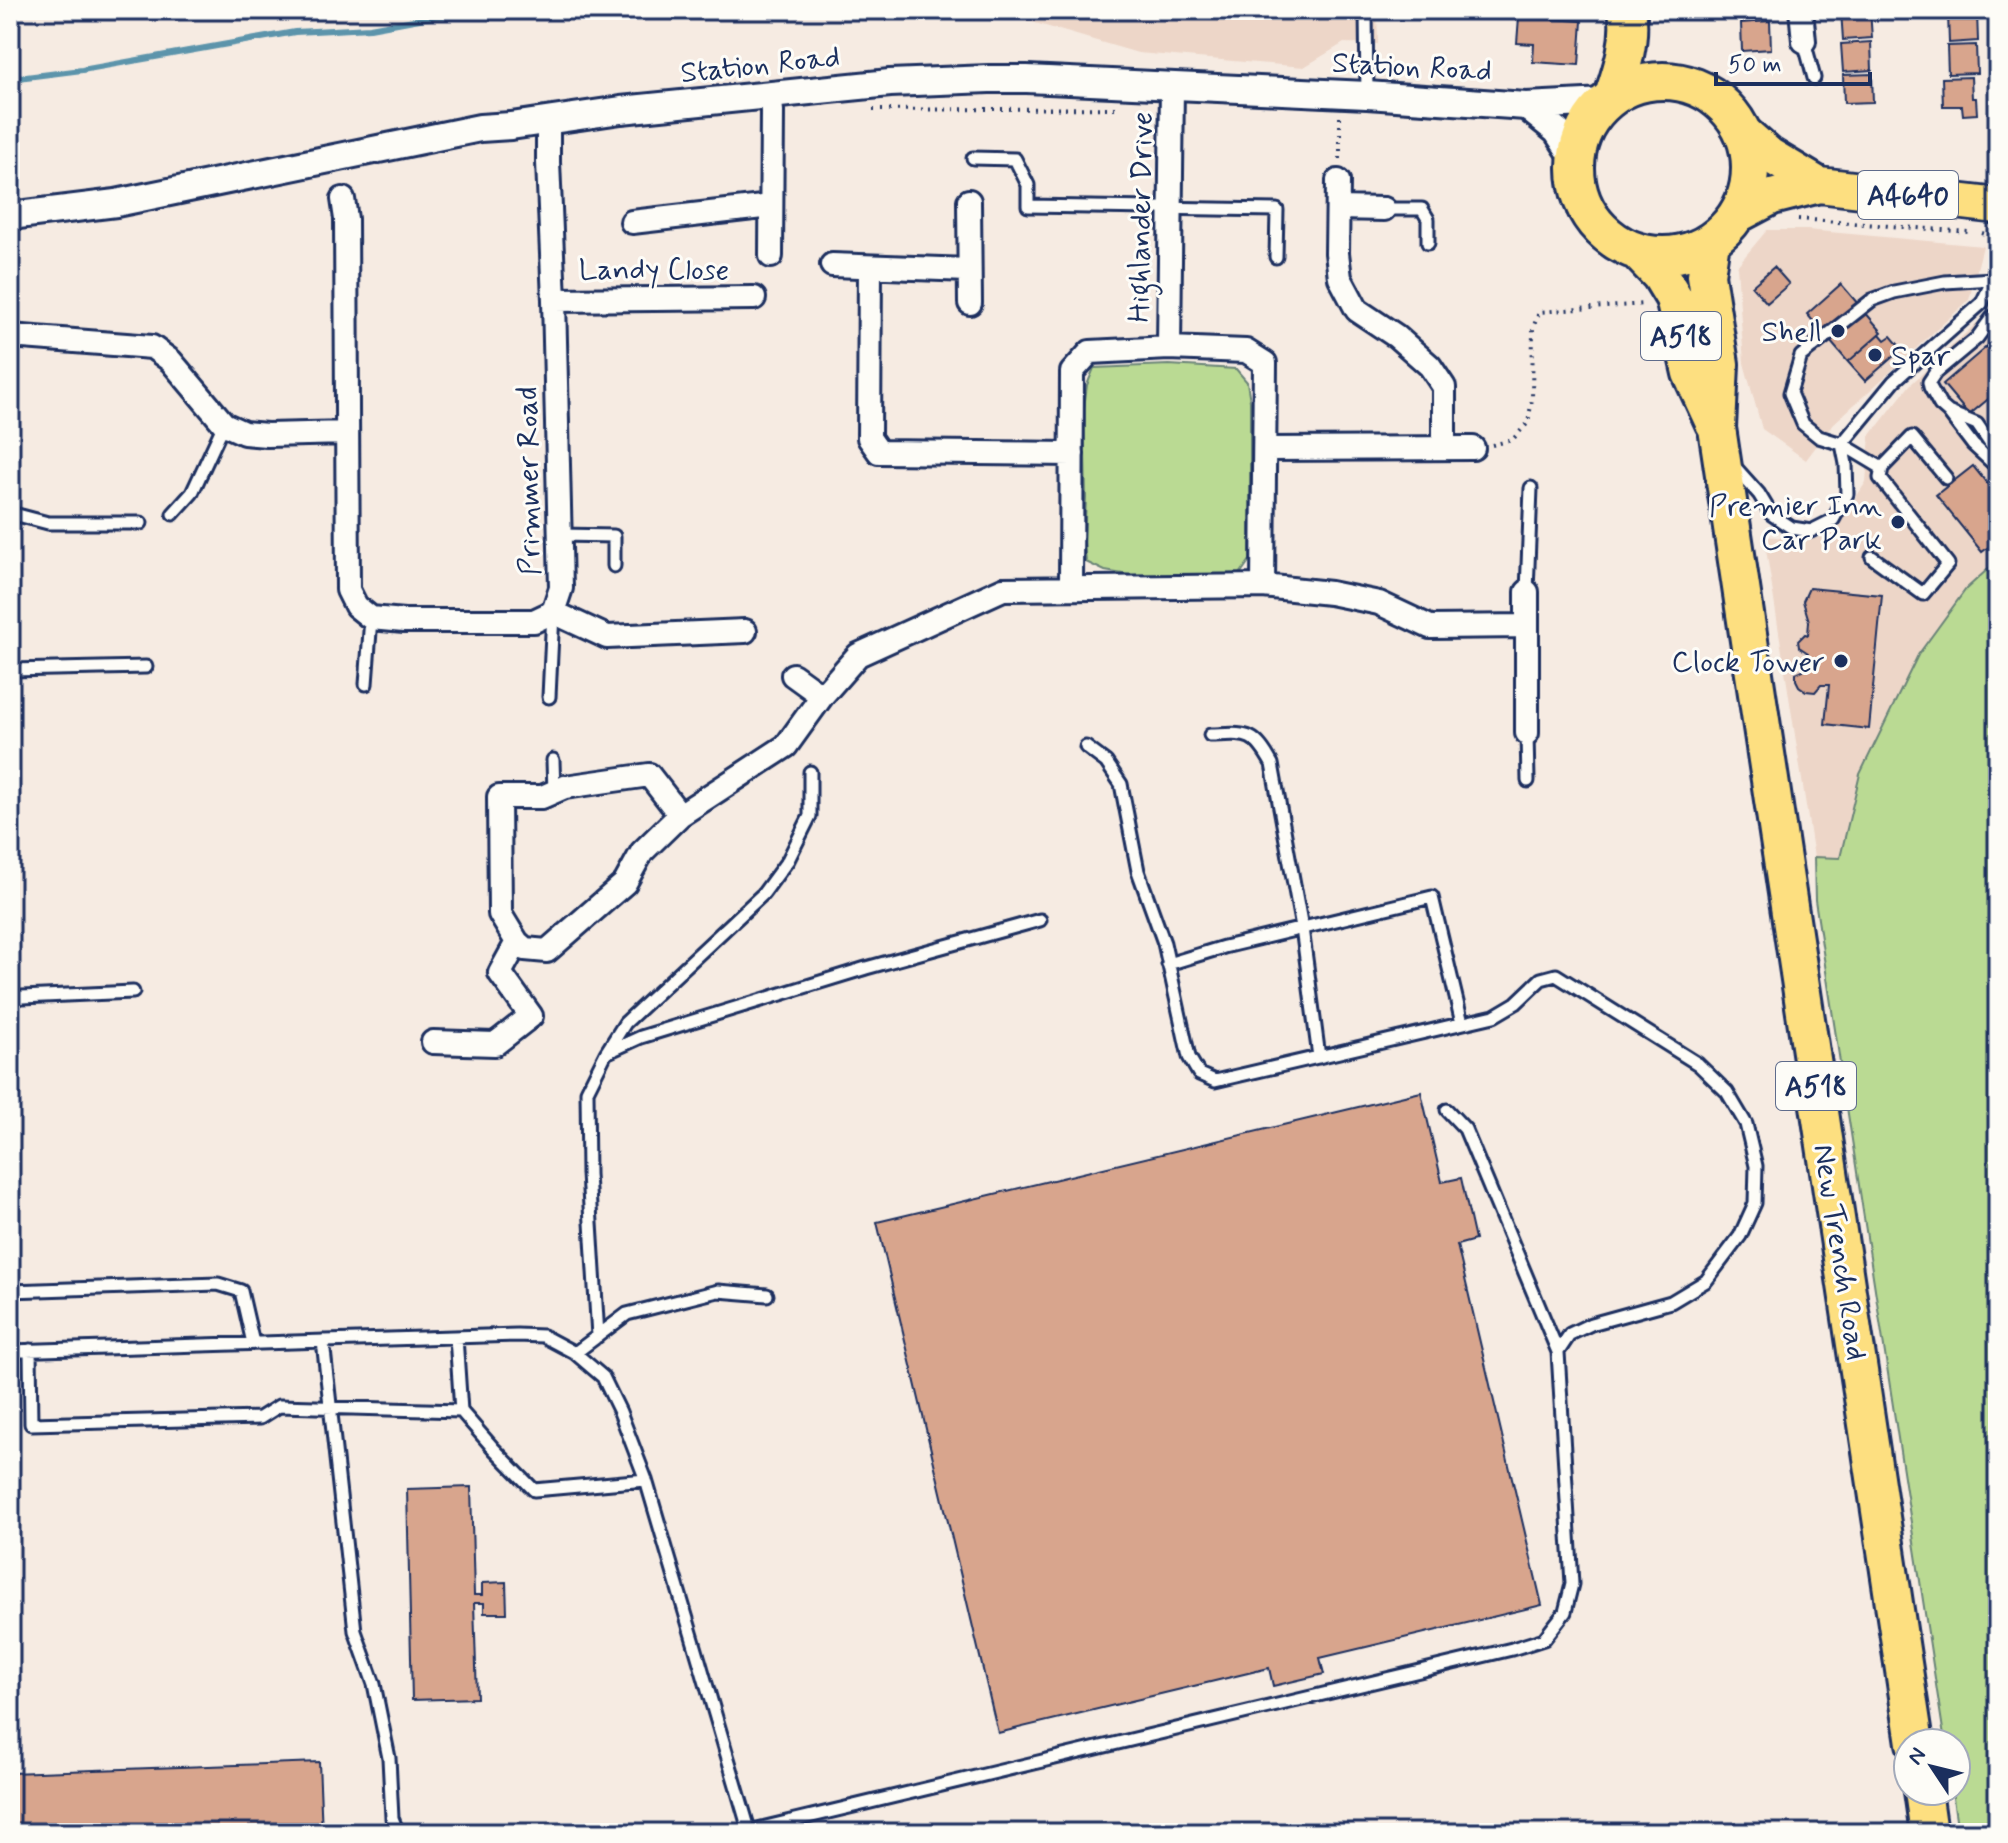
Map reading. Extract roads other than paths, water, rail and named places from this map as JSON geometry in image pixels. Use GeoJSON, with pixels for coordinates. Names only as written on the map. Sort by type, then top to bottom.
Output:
{"type":"FeatureCollection","features":[{"type":"Feature","properties":{"kind":"highway"},"geometry":{"type":"LineString","coordinates":[[1628,15],[1657,58],[1684,82]]}},
{"type":"Feature","properties":{"kind":"highway"},"geometry":{"type":"LineString","coordinates":[[1609,99],[1635,85],[1659,80],[1684,82],[1708,92],[1728,109],[1743,132],[1750,160],[1748,189],[1724,228],[1688,252],[1626,256],[1584,206],[1566,161],[1591,119],[1609,99],[1624,63],[1628,15]]}},
{"type":"Feature","properties":{"kind":"highway","name":"New Trench Road"},"geometry":{"type":"LineString","coordinates":[[1724,228],[1706,275],[1720,364],[1718,439],[1913,1727]]}},
{"type":"Feature","properties":{"kind":"highway","name":"New Trench Road"},"geometry":{"type":"LineString","coordinates":[[1626,256],[1660,275],[1674,298],[1691,373],[1718,439]]}},
{"type":"Feature","properties":{"kind":"highway"},"geometry":{"type":"LineString","coordinates":[[1925,1807],[1929,1833]]}},
{"type":"Feature","properties":{"kind":"main road","name":"A4640"},"geometry":{"type":"LineString","coordinates":[[1743,132],[1769,155],[1819,185]]}},
{"type":"Feature","properties":{"kind":"main road","name":"A4640"},"geometry":{"type":"LineString","coordinates":[[1724,228],[1772,197],[1819,185],[1998,206]]}},
{"type":"Feature","properties":{"kind":"street"},"geometry":{"type":"LineString","coordinates":[[1801,10],[1804,41]]}},
{"type":"Feature","properties":{"kind":"street","name":"Station Road"},"geometry":{"type":"LineString","coordinates":[[10,216],[116,203],[459,131],[621,110],[890,83],[989,79],[1367,95],[1526,106],[1609,99]]}},
{"type":"Feature","properties":{"kind":"street","name":"Highlander Drive"},"geometry":{"type":"LineString","coordinates":[[1169,348],[1172,86]]}},
{"type":"Feature","properties":{"kind":"street"},"geometry":{"type":"LineString","coordinates":[[770,95],[771,256]]}},
{"type":"Feature","properties":{"kind":"street","name":"Station Road"},"geometry":{"type":"LineString","coordinates":[[1526,106],[1557,131],[1566,161]]}},
{"type":"Feature","properties":{"kind":"street","name":"Primmer Road"},"geometry":{"type":"LineString","coordinates":[[371,618],[534,621],[553,612],[561,588],[548,120]]}},
{"type":"Feature","properties":{"kind":"street"},"geometry":{"type":"LineString","coordinates":[[1338,181],[1337,253],[1340,278],[1357,310],[1396,336],[1430,366],[1444,387],[1444,448]]}},
{"type":"Feature","properties":{"kind":"street"},"geometry":{"type":"LineString","coordinates":[[343,199],[346,219],[348,590],[356,606],[371,618]]}},
{"type":"Feature","properties":{"kind":"street"},"geometry":{"type":"LineString","coordinates":[[969,201],[970,303]]}},
{"type":"Feature","properties":{"kind":"street"},"geometry":{"type":"LineString","coordinates":[[632,222],[771,206]]}},
{"type":"Feature","properties":{"kind":"street"},"geometry":{"type":"LineString","coordinates":[[1338,208],[1384,209]]}},
{"type":"Feature","properties":{"kind":"street"},"geometry":{"type":"LineString","coordinates":[[832,265],[969,270]]}},
{"type":"Feature","properties":{"kind":"street"},"geometry":{"type":"LineString","coordinates":[[870,267],[869,438],[879,452],[1072,454]]}},
{"type":"Feature","properties":{"kind":"street","name":"Landy Close"},"geometry":{"type":"LineString","coordinates":[[554,300],[754,298]]}},
{"type":"Feature","properties":{"kind":"street"},"geometry":{"type":"LineString","coordinates":[[10,336],[152,347],[171,361],[224,424],[244,433],[347,433]]}},
{"type":"Feature","properties":{"kind":"street","name":"Highlander Drive"},"geometry":{"type":"LineString","coordinates":[[1071,588],[1072,372],[1090,352],[1169,348],[1246,351],[1265,363],[1263,586]]}},
{"type":"Feature","properties":{"kind":"street"},"geometry":{"type":"LineString","coordinates":[[1265,449],[1473,448]]}},
{"type":"Feature","properties":{"kind":"street"},"geometry":{"type":"LineString","coordinates":[[680,815],[649,775],[565,787],[542,797],[499,797],[500,914],[517,942],[525,949],[547,951],[625,883],[642,852],[680,815],[786,746],[822,696],[858,655],[1003,589],[1263,586],[1330,593],[1379,603],[1430,627],[1527,626]]}},
{"type":"Feature","properties":{"kind":"street"},"geometry":{"type":"LineString","coordinates":[[1527,592],[1527,733]]}},
{"type":"Feature","properties":{"kind":"street"},"geometry":{"type":"LineString","coordinates":[[553,612],[607,637],[745,631]]}},
{"type":"Feature","properties":{"kind":"street"},"geometry":{"type":"LineString","coordinates":[[793,675],[822,696]]}},
{"type":"Feature","properties":{"kind":"street"},"geometry":{"type":"LineString","coordinates":[[433,1042],[495,1044],[531,1016],[500,973],[517,942]]}},
{"type":"Feature","properties":{"kind":"lane"},"geometry":{"type":"LineString","coordinates":[[1366,10],[1367,95]]}},
{"type":"Feature","properties":{"kind":"lane"},"geometry":{"type":"LineString","coordinates":[[1804,41],[1814,78]]}},
{"type":"Feature","properties":{"kind":"lane"},"geometry":{"type":"LineString","coordinates":[[973,158],[1015,159],[1028,185],[1028,206],[1277,210],[1276,257]]}},
{"type":"Feature","properties":{"kind":"lane"},"geometry":{"type":"LineString","coordinates":[[1384,209],[1422,209],[1428,219],[1428,243]]}},
{"type":"Feature","properties":{"kind":"lane"},"geometry":{"type":"LineString","coordinates":[[1842,444],[1894,381],[1982,303],[1995,280],[1998,257]]}},
{"type":"Feature","properties":{"kind":"lane"},"geometry":{"type":"LineString","coordinates":[[1882,468],[1842,444],[1819,437],[1803,424],[1790,393],[1801,356],[1872,300],[1894,292],[1945,282],[1995,280]]}},
{"type":"Feature","properties":{"kind":"lane"},"geometry":{"type":"LineString","coordinates":[[1998,313],[1977,338],[1935,373],[1930,387],[1940,405],[1973,445],[1998,468]]}},
{"type":"Feature","properties":{"kind":"lane"},"geometry":{"type":"LineString","coordinates":[[1948,412],[1977,424],[1998,455]]}},
{"type":"Feature","properties":{"kind":"lane"},"geometry":{"type":"LineString","coordinates":[[173,514],[192,493],[224,424]]}},
{"type":"Feature","properties":{"kind":"lane"},"geometry":{"type":"LineString","coordinates":[[1872,557],[1923,594],[1948,564],[1880,478],[1882,468],[1912,437],[1946,478]]}},
{"type":"Feature","properties":{"kind":"lane"},"geometry":{"type":"LineString","coordinates":[[1718,439],[1771,514],[1792,528],[1811,531],[1833,520],[1847,494],[1842,444]]}},
{"type":"Feature","properties":{"kind":"lane"},"geometry":{"type":"LineString","coordinates":[[1527,592],[1531,488]]}},
{"type":"Feature","properties":{"kind":"lane"},"geometry":{"type":"LineString","coordinates":[[10,513],[48,523],[141,523]]}},
{"type":"Feature","properties":{"kind":"lane"},"geometry":{"type":"LineString","coordinates":[[560,535],[614,536],[614,566]]}},
{"type":"Feature","properties":{"kind":"lane"},"geometry":{"type":"LineString","coordinates":[[549,697],[553,612]]}},
{"type":"Feature","properties":{"kind":"lane"},"geometry":{"type":"LineString","coordinates":[[366,684],[371,618]]}},
{"type":"Feature","properties":{"kind":"lane"},"geometry":{"type":"LineString","coordinates":[[10,670],[146,667]]}},
{"type":"Feature","properties":{"kind":"lane"},"geometry":{"type":"LineString","coordinates":[[1527,733],[1528,781]]}},
{"type":"Feature","properties":{"kind":"lane"},"geometry":{"type":"LineString","coordinates":[[1210,735],[1243,734],[1260,742],[1272,764],[1302,928],[1319,1057]]}},
{"type":"Feature","properties":{"kind":"lane"},"geometry":{"type":"LineString","coordinates":[[1086,747],[1106,762],[1121,784],[1138,871],[1164,943],[1189,1057],[1199,1074],[1215,1081],[1494,1016],[1516,1003],[1541,979],[1556,975],[1698,1064],[1727,1092],[1746,1124],[1756,1166],[1755,1203],[1740,1236],[1706,1281],[1671,1302],[1580,1329],[1570,1334],[1558,1352]]}},
{"type":"Feature","properties":{"kind":"lane"},"geometry":{"type":"LineString","coordinates":[[553,760],[554,792]]}},
{"type":"Feature","properties":{"kind":"lane"},"geometry":{"type":"LineString","coordinates":[[598,1336],[588,1174],[587,1091],[625,1023],[763,894],[780,872],[810,816],[810,772]]}},
{"type":"Feature","properties":{"kind":"lane"},"geometry":{"type":"LineString","coordinates":[[1168,964],[1224,947],[1432,897],[1462,1023]]}},
{"type":"Feature","properties":{"kind":"lane"},"geometry":{"type":"LineString","coordinates":[[606,1053],[641,1037],[866,968],[1040,920]]}},
{"type":"Feature","properties":{"kind":"lane"},"geometry":{"type":"LineString","coordinates":[[10,1001],[22,997],[133,992]]}},
{"type":"Feature","properties":{"kind":"lane"},"geometry":{"type":"LineString","coordinates":[[10,1351],[543,1336],[575,1353],[603,1377],[646,1480],[749,1832],[1497,1653],[1544,1639],[1565,1612],[1572,1584],[1558,1352],[1465,1129],[1447,1110]]}},
{"type":"Feature","properties":{"kind":"lane"},"geometry":{"type":"LineString","coordinates":[[10,1291],[218,1284],[241,1291],[253,1343]]}},
{"type":"Feature","properties":{"kind":"lane"},"geometry":{"type":"LineString","coordinates":[[575,1353],[627,1314],[718,1291],[767,1295]]}},
{"type":"Feature","properties":{"kind":"lane"},"geometry":{"type":"LineString","coordinates":[[456,1337],[461,1411],[534,1490],[646,1480]]}},
{"type":"Feature","properties":{"kind":"lane"},"geometry":{"type":"LineString","coordinates":[[323,1341],[355,1631],[374,1684],[389,1758],[392,1818],[398,1833]]}},
{"type":"Feature","properties":{"kind":"lane"},"geometry":{"type":"LineString","coordinates":[[30,1350],[31,1424],[260,1418],[279,1406],[461,1411]]}},
{"type":"Feature","properties":{"kind":"waterway"},"geometry":{"type":"LineString","coordinates":[[10,79],[82,70],[295,32],[370,28],[436,16],[582,13],[595,10]]}},
{"type":"Feature","properties":{"kind":"place","name":"Shell"},"geometry":{"type":"Point","coordinates":[1838,331]}},
{"type":"Feature","properties":{"kind":"place","name":"Spar"},"geometry":{"type":"Point","coordinates":[1875,355]}},
{"type":"Feature","properties":{"kind":"place","name":"Premier Inn Car Park"},"geometry":{"type":"Point","coordinates":[1898,522]}},
{"type":"Feature","properties":{"kind":"place","name":"Clock Tower"},"geometry":{"type":"Point","coordinates":[1841,661]}}]}
